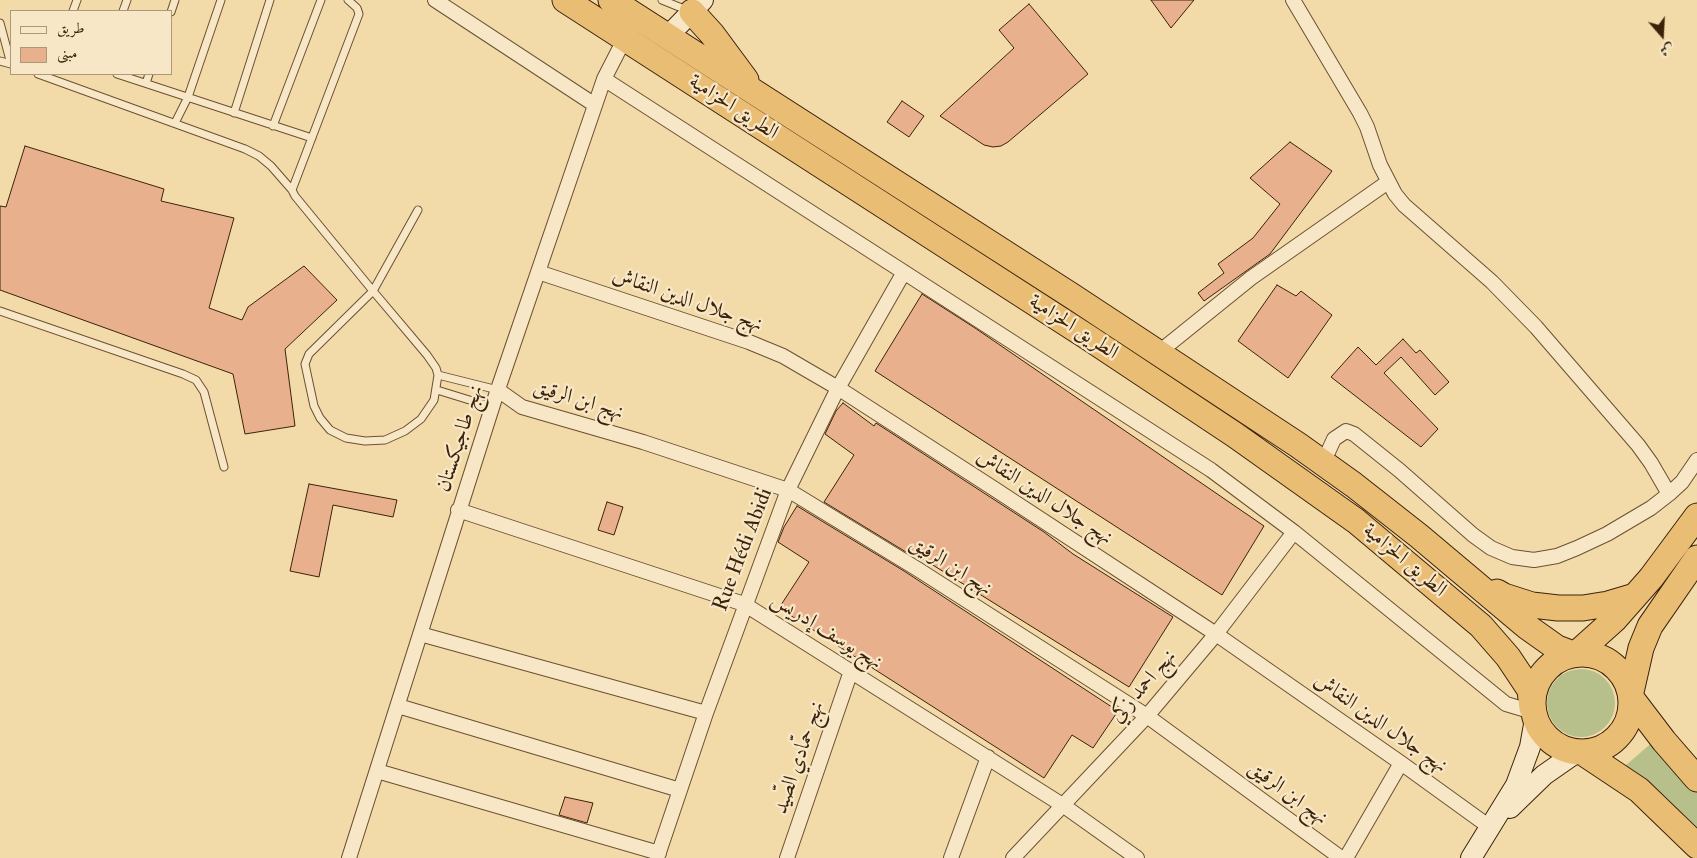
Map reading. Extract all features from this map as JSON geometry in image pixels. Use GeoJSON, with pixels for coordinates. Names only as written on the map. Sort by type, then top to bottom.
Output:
{"type":"FeatureCollection","features":[{"type":"Feature","properties":{"kind":"highway","name":"الطريق الحزامية"},"geometry":{"type":"LineString","coordinates":[[565,0],[1089,338],[1235,435],[1356,521],[1480,626],[1508,657],[1530,690],[1533,713],[1541,732],[1551,742],[1563,749],[1580,752],[1639,790],[1697,846]]}},
{"type":"Feature","properties":{"kind":"highway","name":"الطريق الحزامية"},"geometry":{"type":"LineString","coordinates":[[618,2],[667,37],[1158,353],[1323,463],[1354,485],[1456,566],[1526,626],[1557,648],[1575,654],[1598,656],[1617,667],[1626,679],[1631,696],[1664,741],[1697,779]]}},
{"type":"Feature","properties":{"kind":"highway"},"geometry":{"type":"LineString","coordinates":[[697,6],[706,26],[738,70],[761,97]]}},
{"type":"Feature","properties":{"kind":"highway"},"geometry":{"type":"LineString","coordinates":[[1533,713],[1533,693],[1538,679],[1547,667],[1559,659],[1575,654],[1614,620],[1676,545],[1697,516]]}},
{"type":"Feature","properties":{"kind":"highway"},"geometry":{"type":"LineString","coordinates":[[1580,752],[1598,750],[1613,742],[1624,730],[1630,715],[1631,696],[1641,648],[1650,626],[1697,558]]}},
{"type":"Feature","properties":{"kind":"highway"},"geometry":{"type":"LineString","coordinates":[[1456,566],[1504,596],[1532,605],[1583,608],[1608,604],[1635,596]]}},
{"type":"Feature","properties":{"kind":"main road"},"geometry":{"type":"LineString","coordinates":[[667,37],[697,6]]}},
{"type":"Feature","properties":{"kind":"main road"},"geometry":{"type":"LineString","coordinates":[[1471,858],[1491,828],[1522,772],[1530,747],[1533,713]]}},
{"type":"Feature","properties":{"kind":"main road"},"geometry":{"type":"LineString","coordinates":[[1491,828],[1544,775],[1580,752]]}},
{"type":"Feature","properties":{"kind":"street"},"geometry":{"type":"LineString","coordinates":[[434,0],[595,105]]}},
{"type":"Feature","properties":{"kind":"street"},"geometry":{"type":"LineString","coordinates":[[1293,0],[1364,120],[1388,182],[1404,205],[1492,282],[1536,327],[1638,445],[1651,462],[1669,494]]}},
{"type":"Feature","properties":{"kind":"street","name":"نهج طاجيكستان"},"geometry":{"type":"LineString","coordinates":[[349,858],[492,406],[604,79],[625,38]]}},
{"type":"Feature","properties":{"kind":"street"},"geometry":{"type":"LineString","coordinates":[[604,79],[1211,470],[1294,532],[1502,700],[1510,705],[1533,713]]}},
{"type":"Feature","properties":{"kind":"street"},"geometry":{"type":"LineString","coordinates":[[1158,353],[1251,278],[1388,182]]}},
{"type":"Feature","properties":{"kind":"street","name":"نهج جلال الدين النقاش"},"geometry":{"type":"LineString","coordinates":[[538,272],[750,342],[783,356],[838,388],[1216,634],[1491,828]]}},
{"type":"Feature","properties":{"kind":"street","name":"Rue Hédi Abidi"},"geometry":{"type":"LineString","coordinates":[[658,856],[744,604],[788,490],[838,388],[904,272]]}},
{"type":"Feature","properties":{"kind":"street","name":"نهج ابن الرقيق"},"geometry":{"type":"LineString","coordinates":[[498,390],[522,407],[643,442],[788,490],[919,570],[1147,716],[1341,858]]}},
{"type":"Feature","properties":{"kind":"street"},"geometry":{"type":"LineString","coordinates":[[492,406],[522,407]]}},
{"type":"Feature","properties":{"kind":"street"},"geometry":{"type":"LineString","coordinates":[[1323,463],[1334,439],[1346,432],[1354,434],[1491,548],[1512,557],[1534,560],[1557,556],[1592,541],[1651,508],[1682,482],[1697,460]]}},
{"type":"Feature","properties":{"kind":"street","name":"نهج يوسف إدريس"},"geometry":{"type":"LineString","coordinates":[[458,510],[744,604],[1064,806],[1137,858]]}},
{"type":"Feature","properties":{"kind":"street","name":"نهج احمد زكي"},"geometry":{"type":"LineString","coordinates":[[1013,858],[1147,716],[1216,634],[1294,532]]}},
{"type":"Feature","properties":{"kind":"street"},"geometry":{"type":"LineString","coordinates":[[420,634],[706,713]]}},
{"type":"Feature","properties":{"kind":"street","name":"نهج حمّادي الصّيد"},"geometry":{"type":"LineString","coordinates":[[787,858],[851,671]]}},
{"type":"Feature","properties":{"kind":"street"},"geometry":{"type":"LineString","coordinates":[[398,706],[680,790]]}},
{"type":"Feature","properties":{"kind":"street"},"geometry":{"type":"LineString","coordinates":[[951,858],[988,757]]}},
{"type":"Feature","properties":{"kind":"street"},"geometry":{"type":"LineString","coordinates":[[1346,858],[1401,763]]}},
{"type":"Feature","properties":{"kind":"street"},"geometry":{"type":"LineString","coordinates":[[377,771],[658,856]]}},
{"type":"Feature","properties":{"kind":"lane"},"geometry":{"type":"LineString","coordinates":[[175,123],[188,97],[221,0]]}},
{"type":"Feature","properties":{"kind":"lane"},"geometry":{"type":"LineString","coordinates":[[234,113],[270,0]]}},
{"type":"Feature","properties":{"kind":"lane"},"geometry":{"type":"LineString","coordinates":[[273,126],[321,0]]}},
{"type":"Feature","properties":{"kind":"lane"},"geometry":{"type":"LineString","coordinates":[[292,190],[359,14],[357,8],[348,0]]}},
{"type":"Feature","properties":{"kind":"lane"},"geometry":{"type":"LineString","coordinates":[[662,0],[697,6]]}},
{"type":"Feature","properties":{"kind":"lane"},"geometry":{"type":"LineString","coordinates":[[0,23],[10,60]]}},
{"type":"Feature","properties":{"kind":"lane"},"geometry":{"type":"LineString","coordinates":[[41,75],[245,149],[259,156],[272,166],[372,291],[426,355],[436,368],[438,375],[434,400],[421,419],[405,431],[386,440],[365,441],[346,438],[330,430],[320,418],[314,406],[305,364],[310,354],[372,291],[418,210]]}},
{"type":"Feature","properties":{"kind":"lane"},"geometry":{"type":"LineString","coordinates":[[120,75],[312,138]]}},
{"type":"Feature","properties":{"kind":"lane"},"geometry":{"type":"LineString","coordinates":[[146,83],[149,75]]}},
{"type":"Feature","properties":{"kind":"lane"},"geometry":{"type":"LineString","coordinates":[[0,311],[196,380],[204,392],[224,467]]}},
{"type":"Feature","properties":{"kind":"lane"},"geometry":{"type":"LineString","coordinates":[[438,375],[498,390]]}},
{"type":"Feature","properties":{"kind":"lane"},"geometry":{"type":"LineString","coordinates":[[437,390],[492,406]]}},
{"type":"Feature","properties":{"kind":"green space"},"geometry":{"type":"Polygon","coordinates":[[[1581,669],[1594,672],[1605,679],[1612,690],[1615,703],[1612,716],[1605,727],[1594,734],[1581,737],[1568,734],[1557,727],[1550,716],[1547,703],[1550,690],[1557,679],[1568,672],[1581,669]]]}},
{"type":"Feature","properties":{"kind":"green space"},"geometry":{"type":"Polygon","coordinates":[[[1655,740],[1697,790],[1697,835],[1625,766],[1655,740]]]}},
{"type":"Feature","properties":{"kind":"building"},"geometry":{"type":"Polygon","coordinates":[[[1151,0],[1194,0],[1171,28],[1151,0]]]}},
{"type":"Feature","properties":{"kind":"building"},"geometry":{"type":"Polygon","coordinates":[[[1029,4],[1088,74],[1008,142],[1001,146],[993,147],[984,145],[940,116],[1014,48],[999,30],[1029,4]]]}},
{"type":"Feature","properties":{"kind":"building"},"geometry":{"type":"Polygon","coordinates":[[[902,101],[924,116],[909,137],[887,122],[902,101]]]}},
{"type":"Feature","properties":{"kind":"building"},"geometry":{"type":"Polygon","coordinates":[[[1290,142],[1332,171],[1270,254],[1204,301],[1198,293],[1224,273],[1218,264],[1253,238],[1280,204],[1250,178],[1290,142]]]}},
{"type":"Feature","properties":{"kind":"building"},"geometry":{"type":"Polygon","coordinates":[[[25,146],[164,189],[161,201],[234,218],[209,308],[242,320],[248,307],[304,266],[337,300],[285,349],[295,426],[245,434],[233,374],[0,290],[0,206],[6,207],[25,146]]]}},
{"type":"Feature","properties":{"kind":"building"},"geometry":{"type":"Polygon","coordinates":[[[1277,285],[1296,296],[1301,291],[1332,315],[1288,378],[1238,341],[1277,285]]]}},
{"type":"Feature","properties":{"kind":"building"},"geometry":{"type":"Polygon","coordinates":[[[922,294],[975,328],[1264,526],[1222,595],[875,371],[922,294]]]}},
{"type":"Feature","properties":{"kind":"building"},"geometry":{"type":"Polygon","coordinates":[[[1403,339],[1416,353],[1420,350],[1449,382],[1435,395],[1401,357],[1384,373],[1438,429],[1421,447],[1331,377],[1358,347],[1376,365],[1403,339]]]}},
{"type":"Feature","properties":{"kind":"building"},"geometry":{"type":"Polygon","coordinates":[[[843,403],[874,426],[876,423],[1044,532],[1073,554],[1173,617],[1129,687],[907,549],[906,552],[824,502],[854,455],[825,434],[836,411],[843,403]]]}},
{"type":"Feature","properties":{"kind":"building"},"geometry":{"type":"Polygon","coordinates":[[[309,484],[397,500],[393,517],[333,505],[319,577],[290,571],[309,484]]]}},
{"type":"Feature","properties":{"kind":"building"},"geometry":{"type":"Polygon","coordinates":[[[607,502],[623,507],[614,535],[598,530],[607,502]]]}},
{"type":"Feature","properties":{"kind":"building"},"geometry":{"type":"Polygon","coordinates":[[[797,506],[904,571],[1118,711],[1093,748],[1072,735],[1044,778],[779,608],[809,562],[778,542],[784,527],[797,506]]]}},
{"type":"Feature","properties":{"kind":"building"},"geometry":{"type":"Polygon","coordinates":[[[565,797],[593,803],[587,823],[559,815],[565,797]]]}}]}
